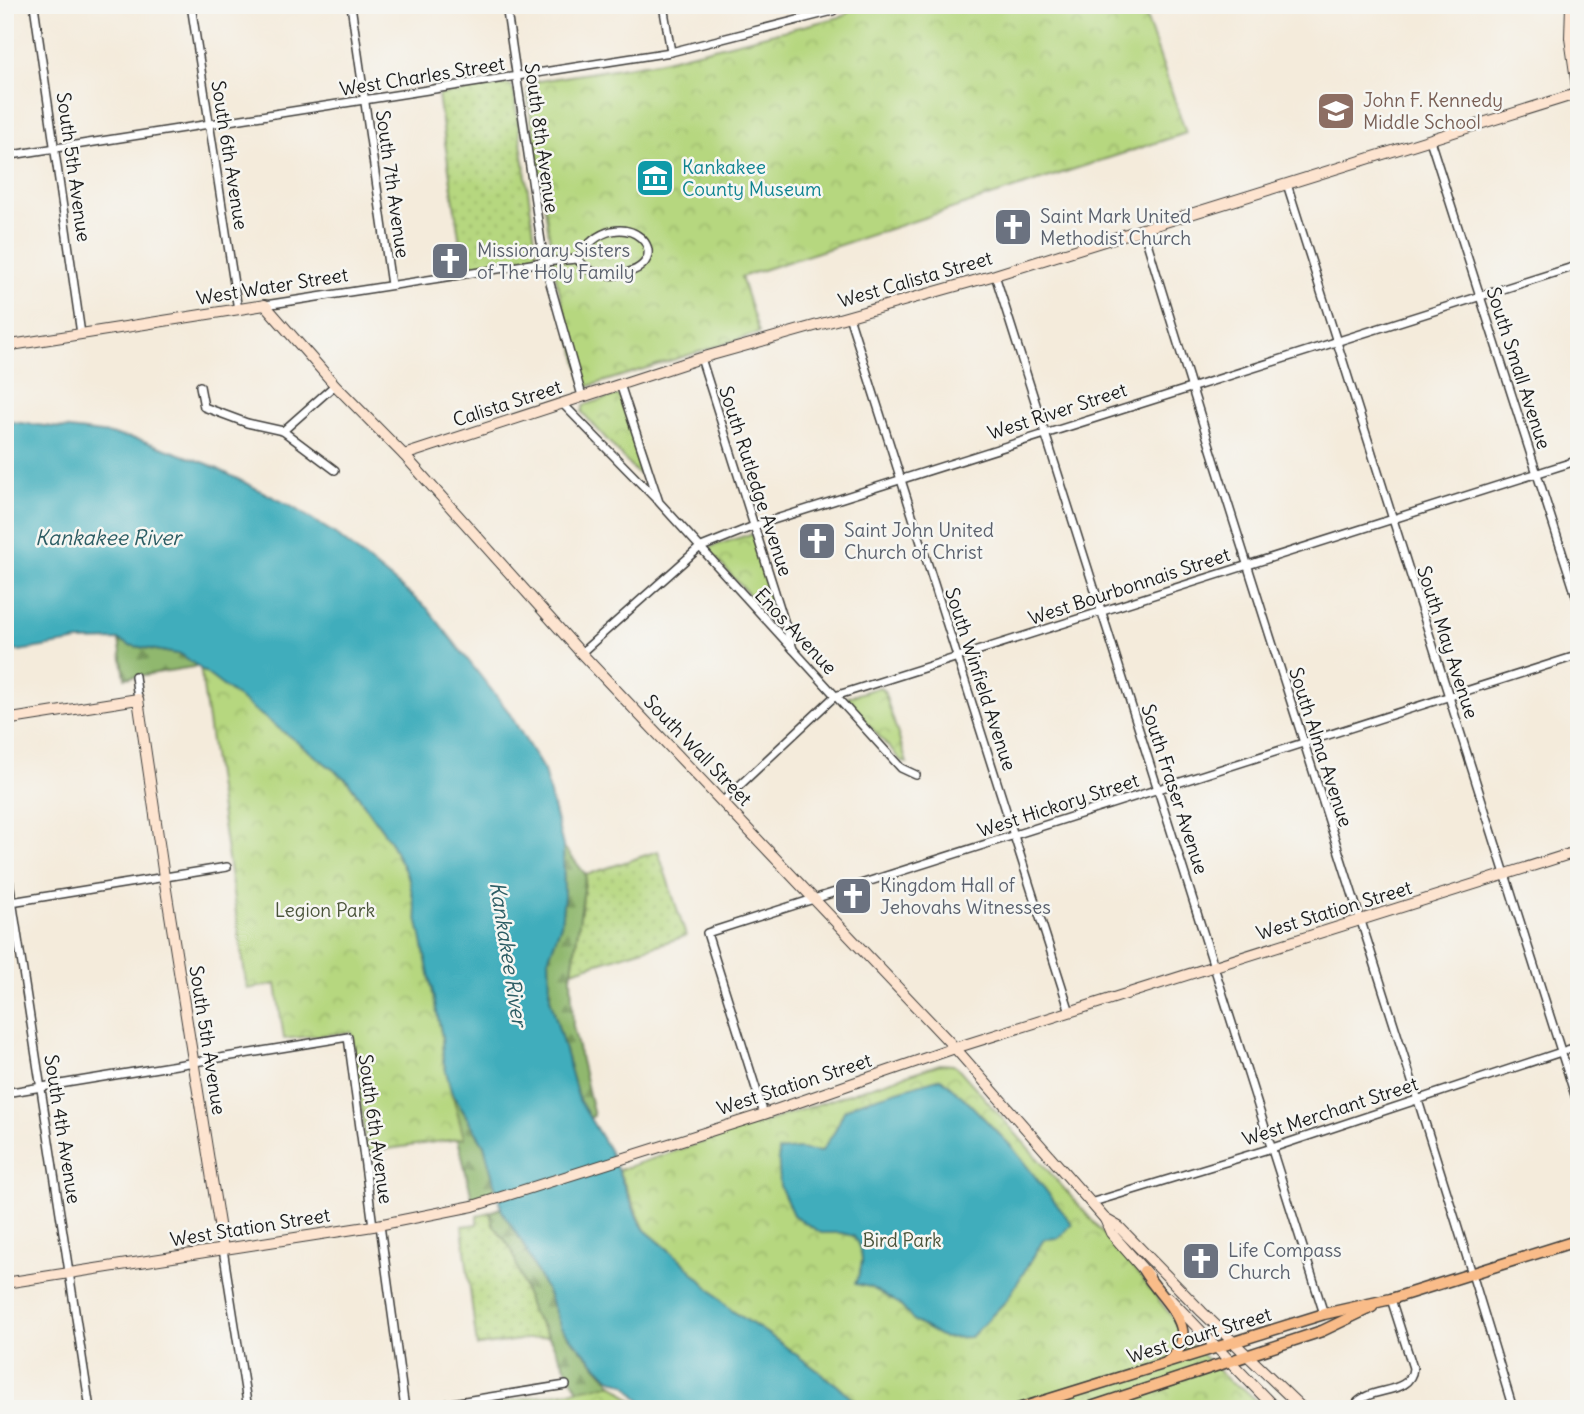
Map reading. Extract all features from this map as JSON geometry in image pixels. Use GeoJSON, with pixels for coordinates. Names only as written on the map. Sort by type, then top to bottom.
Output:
{"type":"FeatureCollection","features":[{"type":"Feature","properties":{"kind":"main road"},"geometry":{"type":"LineString","coordinates":[[1571,5],[1570,38],[1578,96]]}},
{"type":"Feature","properties":{"kind":"main road","name":"West Calista Street"},"geometry":{"type":"LineString","coordinates":[[620,384],[701,358],[995,275],[1578,96]]}},
{"type":"Feature","properties":{"kind":"main road","name":"West Water Street"},"geometry":{"type":"LineString","coordinates":[[5,346],[265,305]]}},
{"type":"Feature","properties":{"kind":"main road","name":"South Wall Street"},"geometry":{"type":"LineString","coordinates":[[265,305],[581,653],[955,1048],[1105,1219],[1119,1227],[1303,1409]]}},
{"type":"Feature","properties":{"kind":"main road","name":"Calista Street"},"geometry":{"type":"LineString","coordinates":[[404,455],[620,384]]}},
{"type":"Feature","properties":{"kind":"main road"},"geometry":{"type":"LineString","coordinates":[[5,720],[138,699]]}},
{"type":"Feature","properties":{"kind":"main road","name":"South 5th Avenue"},"geometry":{"type":"LineString","coordinates":[[138,699],[223,1249]]}},
{"type":"Feature","properties":{"kind":"main road","name":"West Station Street"},"geometry":{"type":"LineString","coordinates":[[5,1283],[377,1226],[473,1206],[764,1114],[955,1048],[1579,851]]}},
{"type":"Feature","properties":{"kind":"main road","name":"South Wall Street"},"geometry":{"type":"LineString","coordinates":[[1105,1219],[1111,1233],[1144,1271],[1276,1409]]}},
{"type":"Feature","properties":{"kind":"main road","name":"West Court Street"},"geometry":{"type":"LineString","coordinates":[[1018,1409],[1324,1314],[1391,1299],[1579,1240]]}},
{"type":"Feature","properties":{"kind":"main road"},"geometry":{"type":"LineString","coordinates":[[1144,1271],[1179,1319],[1184,1332],[1180,1349],[1165,1363]]}},
{"type":"Feature","properties":{"kind":"main road","name":"West Court Street"},"geometry":{"type":"LineString","coordinates":[[1085,1409],[1322,1331],[1391,1299]]}},
{"type":"Feature","properties":{"kind":"street","name":"South 5th Avenue"},"geometry":{"type":"LineString","coordinates":[[34,5],[81,334]]}},
{"type":"Feature","properties":{"kind":"street","name":"South 6th Avenue"},"geometry":{"type":"LineString","coordinates":[[191,5],[238,310]]}},
{"type":"Feature","properties":{"kind":"street","name":"South 7th Avenue"},"geometry":{"type":"LineString","coordinates":[[351,5],[391,285]]}},
{"type":"Feature","properties":{"kind":"street","name":"South 8th Avenue"},"geometry":{"type":"LineString","coordinates":[[506,5],[544,262],[582,396]]}},
{"type":"Feature","properties":{"kind":"street"},"geometry":{"type":"LineString","coordinates":[[663,5],[671,52]]}},
{"type":"Feature","properties":{"kind":"street","name":"West Charles Street"},"geometry":{"type":"LineString","coordinates":[[5,156],[671,52],[833,11],[839,7]]}},
{"type":"Feature","properties":{"kind":"street","name":"South Small Avenue"},"geometry":{"type":"LineString","coordinates":[[1430,140],[1579,605]]}},
{"type":"Feature","properties":{"kind":"street","name":"South May Avenue"},"geometry":{"type":"LineString","coordinates":[[1287,184],[1579,1108]]}},
{"type":"Feature","properties":{"kind":"street","name":"South Alma Avenue"},"geometry":{"type":"LineString","coordinates":[[1143,229],[1303,743],[1418,1098],[1513,1409]]}},
{"type":"Feature","properties":{"kind":"street"},"geometry":{"type":"LineString","coordinates":[[626,230],[640,235],[648,251],[646,262],[642,266],[617,275],[593,273],[577,259],[597,236],[626,230]]}},
{"type":"Feature","properties":{"kind":"street","name":"West Water Street"},"geometry":{"type":"LineString","coordinates":[[265,305],[577,259]]}},
{"type":"Feature","properties":{"kind":"street","name":"West River Street"},"geometry":{"type":"LineString","coordinates":[[581,653],[699,548],[754,526],[1579,265]]}},
{"type":"Feature","properties":{"kind":"street","name":"South Fraser Avenue"},"geometry":{"type":"LineString","coordinates":[[995,275],[1324,1314]]}},
{"type":"Feature","properties":{"kind":"street","name":"South Winfield Avenue"},"geometry":{"type":"LineString","coordinates":[[849,316],[1070,1012]]}},
{"type":"Feature","properties":{"kind":"street","name":"South Rutledge Avenue"},"geometry":{"type":"LineString","coordinates":[[701,358],[794,653]]}},
{"type":"Feature","properties":{"kind":"street","name":"Enos Avenue"},"geometry":{"type":"LineString","coordinates":[[620,384],[659,502]]}},
{"type":"Feature","properties":{"kind":"street"},"geometry":{"type":"LineString","coordinates":[[283,431],[335,385]]}},
{"type":"Feature","properties":{"kind":"street"},"geometry":{"type":"LineString","coordinates":[[200,386],[204,407],[247,423],[283,431],[335,470]]}},
{"type":"Feature","properties":{"kind":"street","name":"Enos Avenue"},"geometry":{"type":"LineString","coordinates":[[562,403],[659,502],[901,768],[916,775]]}},
{"type":"Feature","properties":{"kind":"street","name":"West Bourbonnais Street"},"geometry":{"type":"LineString","coordinates":[[723,801],[835,696],[1579,460]]}},
{"type":"Feature","properties":{"kind":"street","name":"West Hickory Street"},"geometry":{"type":"LineString","coordinates":[[764,1114],[706,933],[1579,655]]}},
{"type":"Feature","properties":{"kind":"street","name":"South 5th Avenue"},"geometry":{"type":"LineString","coordinates":[[135,676],[138,699]]}},
{"type":"Feature","properties":{"kind":"street","name":"South 4th Avenue"},"geometry":{"type":"LineString","coordinates":[[5,855],[9,902],[41,1087],[90,1409]]}},
{"type":"Feature","properties":{"kind":"street"},"geometry":{"type":"LineString","coordinates":[[9,902],[227,867]]}},
{"type":"Feature","properties":{"kind":"street","name":"South 6th Avenue"},"geometry":{"type":"LineString","coordinates":[[193,1062],[348,1037],[405,1409]]}},
{"type":"Feature","properties":{"kind":"street","name":"West Merchant Street"},"geometry":{"type":"LineString","coordinates":[[1090,1203],[1272,1148],[1579,1046]]}},
{"type":"Feature","properties":{"kind":"street"},"geometry":{"type":"LineString","coordinates":[[5,1093],[193,1062]]}},
{"type":"Feature","properties":{"kind":"street","name":"South 5th Avenue"},"geometry":{"type":"LineString","coordinates":[[223,1249],[248,1409]]}},
{"type":"Feature","properties":{"kind":"street"},"geometry":{"type":"LineString","coordinates":[[1356,1409],[1361,1398],[1407,1384],[1413,1376],[1413,1368],[1391,1299]]}},
{"type":"Feature","properties":{"kind":"street"},"geometry":{"type":"LineString","coordinates":[[414,1409],[566,1385]]}},
{"type":"Feature","properties":{"kind":"green space"},"geometry":{"type":"Polygon","coordinates":[[[847,5],[1142,5],[1186,133],[741,277],[759,333],[586,387],[555,274],[527,89],[533,82],[657,62],[844,16],[848,13],[847,5]]]}},
{"type":"Feature","properties":{"kind":"green space"},"geometry":{"type":"Polygon","coordinates":[[[508,84],[514,93],[537,253],[530,260],[464,270],[438,95],[508,84]]]}},
{"type":"Feature","properties":{"kind":"green space"},"geometry":{"type":"Polygon","coordinates":[[[617,395],[621,398],[644,470],[642,475],[636,472],[582,412],[584,405],[617,395]]]}},
{"type":"Feature","properties":{"kind":"green space"},"geometry":{"type":"Polygon","coordinates":[[[751,534],[755,539],[779,622],[773,621],[710,552],[709,548],[713,546],[751,534]]]}},
{"type":"Feature","properties":{"kind":"green space"},"geometry":{"type":"Polygon","coordinates":[[[119,640],[129,645],[182,655],[200,666],[125,678],[119,640]]]}},
{"type":"Feature","properties":{"kind":"green space","name":"Legion Park"},"geometry":{"type":"Polygon","coordinates":[[[200,666],[347,780],[390,841],[412,885],[442,1037],[443,1059],[464,1138],[367,1152],[351,1032],[284,1039],[276,984],[247,989],[200,666]]]}},
{"type":"Feature","properties":{"kind":"green space"},"geometry":{"type":"Polygon","coordinates":[[[880,687],[884,691],[907,763],[902,762],[848,702],[848,697],[880,687]]]}},
{"type":"Feature","properties":{"kind":"green space"},"geometry":{"type":"Polygon","coordinates":[[[563,846],[586,875],[571,977],[573,1026],[594,1116],[590,1118],[579,1100],[550,998],[549,957],[561,924],[564,896],[563,846]]]}},
{"type":"Feature","properties":{"kind":"green space"},"geometry":{"type":"Polygon","coordinates":[[[658,851],[686,936],[572,971],[586,875],[658,851]]]}},
{"type":"Feature","properties":{"kind":"green space","name":"Bird Park"},"geometry":{"type":"Polygon","coordinates":[[[940,1064],[953,1065],[959,1069],[1132,1266],[1172,1317],[1180,1333],[1231,1383],[1243,1388],[1266,1409],[863,1409],[837,1385],[731,1310],[681,1260],[645,1230],[618,1170],[940,1064]]]}},
{"type":"Feature","properties":{"kind":"green space"},"geometry":{"type":"Polygon","coordinates":[[[444,1065],[451,1091],[484,1145],[497,1193],[472,1198],[458,1139],[445,1141],[444,1065]]]}},
{"type":"Feature","properties":{"kind":"green space"},"geometry":{"type":"Polygon","coordinates":[[[501,1208],[522,1242],[549,1296],[561,1328],[613,1384],[578,1390],[544,1328],[532,1313],[512,1250],[493,1224],[490,1212],[501,1208]]]}},
{"type":"Feature","properties":{"kind":"green space"},"geometry":{"type":"Polygon","coordinates":[[[490,1212],[493,1224],[512,1250],[532,1313],[549,1336],[477,1346],[462,1226],[477,1224],[477,1216],[490,1212]]]}},
{"type":"Feature","properties":{"kind":"green space"},"geometry":{"type":"Polygon","coordinates":[[[613,1384],[643,1409],[463,1409],[613,1384]]]}},
{"type":"Feature","properties":{"kind":"water","name":"Kankakee River"},"geometry":{"type":"Polygon","coordinates":[[[5,421],[141,440],[208,464],[289,505],[334,533],[427,608],[508,711],[544,771],[563,846],[564,896],[561,924],[549,957],[550,998],[579,1100],[609,1150],[638,1219],[645,1230],[681,1260],[731,1310],[837,1385],[863,1409],[648,1409],[626,1385],[608,1377],[561,1328],[549,1296],[522,1242],[502,1211],[484,1145],[451,1091],[409,879],[390,841],[347,780],[182,655],[129,645],[119,640],[79,641],[19,651],[5,650],[5,421]]]}},
{"type":"Feature","properties":{"kind":"water"},"geometry":{"type":"Polygon","coordinates":[[[941,1078],[1012,1147],[1072,1224],[1059,1238],[1044,1239],[1007,1300],[971,1337],[944,1338],[915,1322],[898,1303],[870,1287],[855,1284],[862,1260],[854,1236],[821,1233],[793,1215],[780,1186],[778,1151],[798,1149],[821,1152],[844,1111],[857,1103],[941,1078]]]}},
{"type":"Feature","properties":{"kind":"place","name":"John F. Kennedy Middle School"},"geometry":{"type":"Point","coordinates":[1336,111]}},
{"type":"Feature","properties":{"kind":"place","name":"Kankakee County Museum"},"geometry":{"type":"Point","coordinates":[655,178]}},
{"type":"Feature","properties":{"kind":"place","name":"Saint Mark United Methodist Church"},"geometry":{"type":"Point","coordinates":[1013,227]}},
{"type":"Feature","properties":{"kind":"place","name":"Missionary Sisters of The Holy Family"},"geometry":{"type":"Point","coordinates":[450,261]}},
{"type":"Feature","properties":{"kind":"place","name":"Saint John United Church of Christ"},"geometry":{"type":"Point","coordinates":[817,541]}},
{"type":"Feature","properties":{"kind":"place","name":"Kingdom Hall of Jehovahs Witnesses"},"geometry":{"type":"Point","coordinates":[853,896]}},
{"type":"Feature","properties":{"kind":"place","name":"Life Compass Church"},"geometry":{"type":"Point","coordinates":[1201,1261]}}]}
